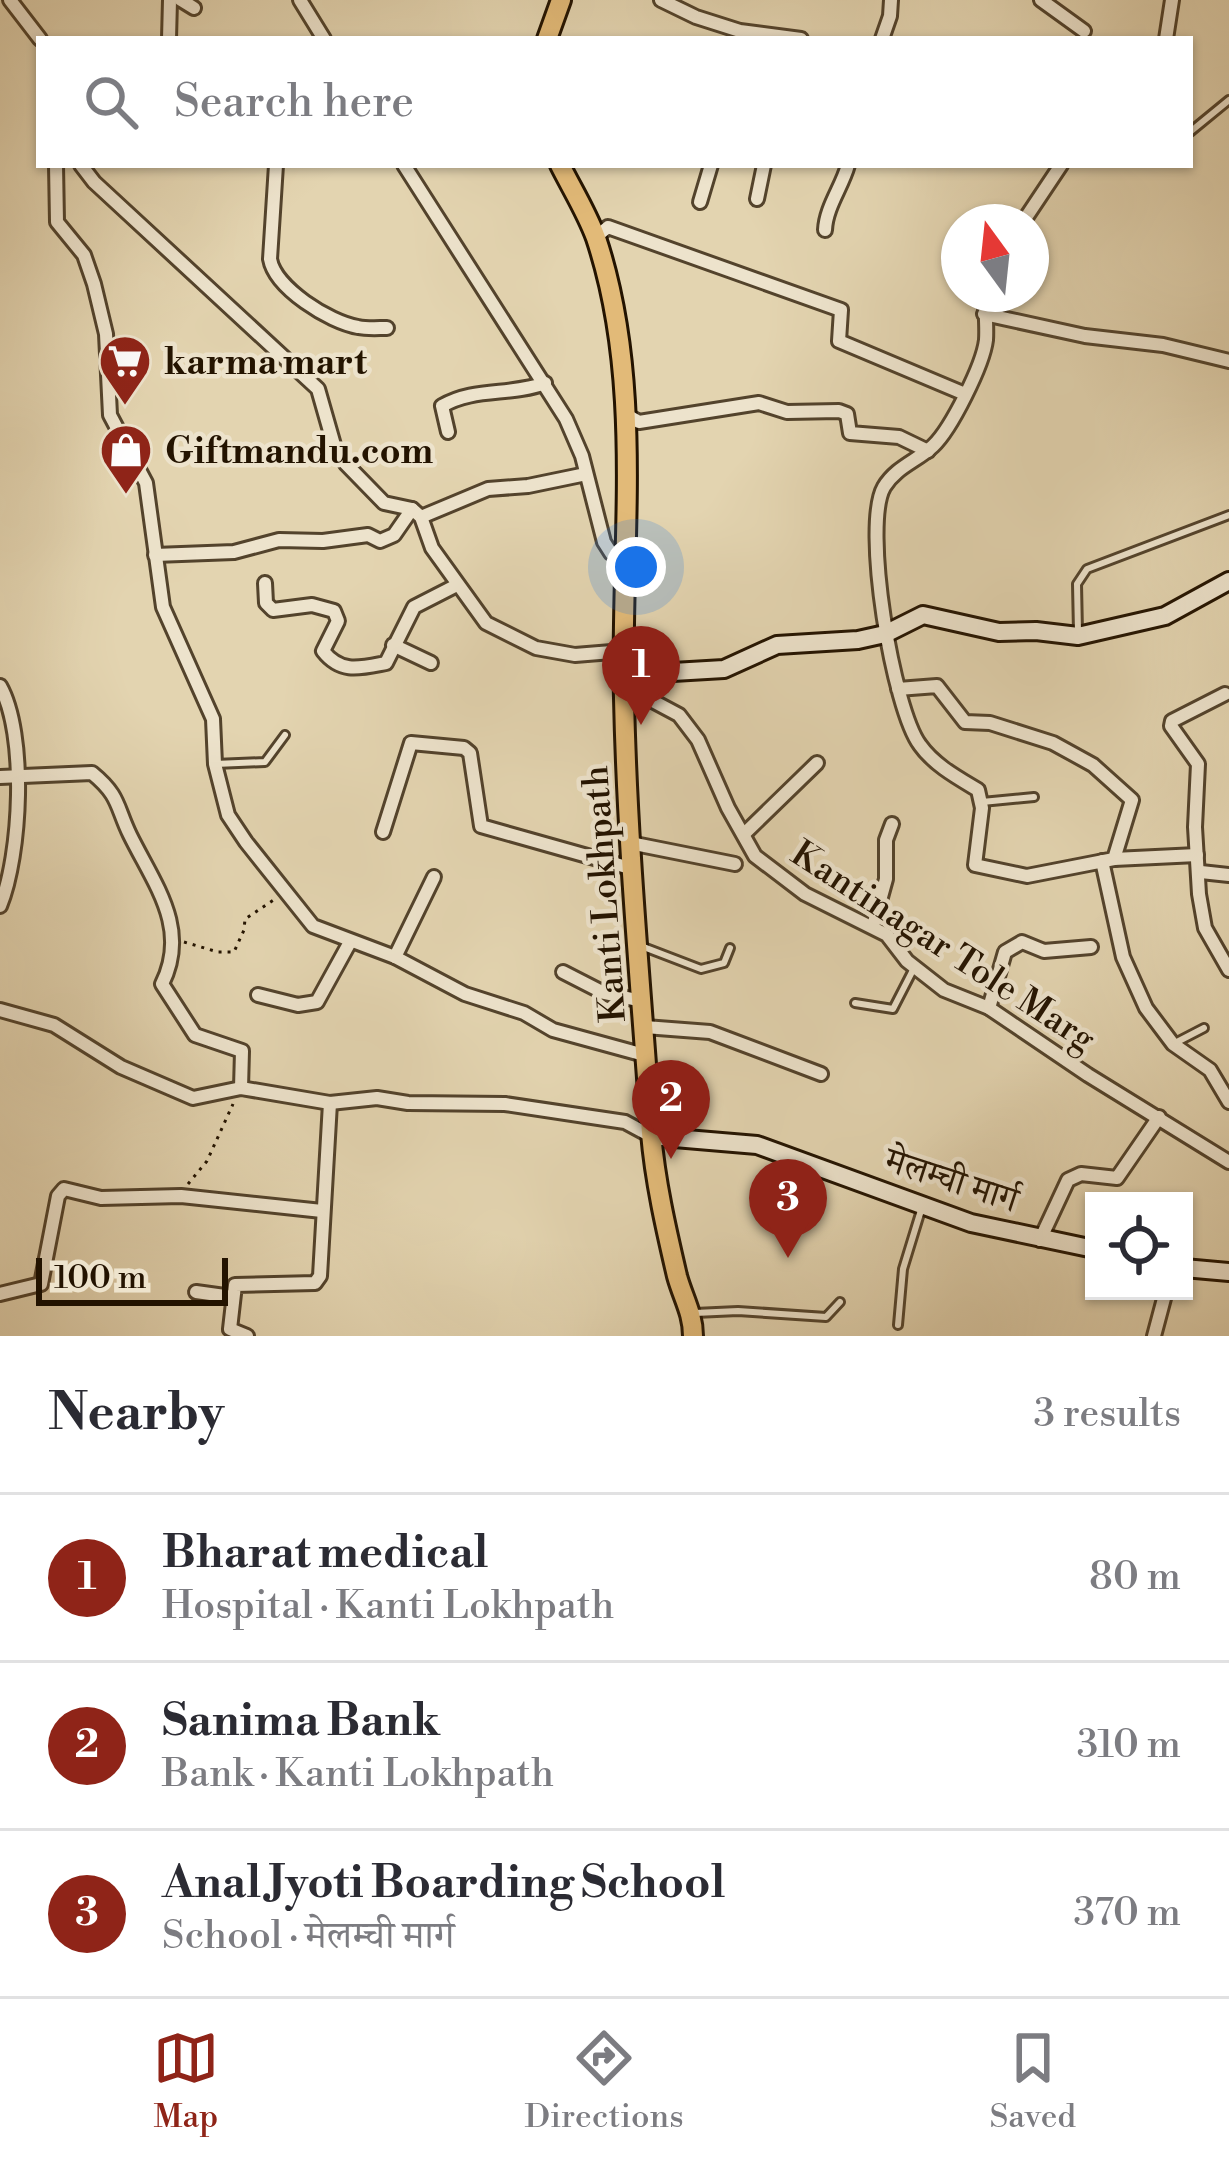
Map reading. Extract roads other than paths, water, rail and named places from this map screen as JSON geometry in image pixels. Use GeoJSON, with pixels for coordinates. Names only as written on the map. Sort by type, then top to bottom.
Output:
{"type":"FeatureCollection","features":[{"type":"Feature","properties":{"kind":"main road"},"geometry":{"type":"LineString","coordinates":[[549,36],[561,0]]}},
{"type":"Feature","properties":{"kind":"main road","name":"Kanti Lokhpath"},"geometry":{"type":"LineString","coordinates":[[562,168],[596,237],[620,355],[630,868],[649,1057],[651,1136],[663,1216],[680,1286],[693,1314],[693,1336]]}},
{"type":"Feature","properties":{"kind":"main road"},"geometry":{"type":"LineString","coordinates":[[624,659],[673,672],[724,669],[777,645],[858,640],[885,634],[923,615],[999,632],[1078,636],[1166,616],[1229,581]]}},
{"type":"Feature","properties":{"kind":"main road","name":"मेलम्ची मार्ग"},"geometry":{"type":"LineString","coordinates":[[651,1136],[757,1145],[922,1208],[1085,1248]]}},
{"type":"Feature","properties":{"kind":"main road"},"geometry":{"type":"LineString","coordinates":[[1193,1269],[1229,1273]]}},
{"type":"Feature","properties":{"kind":"street"},"geometry":{"type":"LineString","coordinates":[[10,0],[38,36]]}},
{"type":"Feature","properties":{"kind":"street"},"geometry":{"type":"LineString","coordinates":[[169,36],[170,0]]}},
{"type":"Feature","properties":{"kind":"street"},"geometry":{"type":"LineString","coordinates":[[181,0],[194,8]]}},
{"type":"Feature","properties":{"kind":"street"},"geometry":{"type":"LineString","coordinates":[[300,0],[322,36]]}},
{"type":"Feature","properties":{"kind":"street"},"geometry":{"type":"LineString","coordinates":[[662,0],[748,35]]}},
{"type":"Feature","properties":{"kind":"street"},"geometry":{"type":"LineString","coordinates":[[883,36],[891,0]]}},
{"type":"Feature","properties":{"kind":"street"},"geometry":{"type":"LineString","coordinates":[[1041,0],[1084,31]]}},
{"type":"Feature","properties":{"kind":"street"},"geometry":{"type":"LineString","coordinates":[[1166,36],[1172,0]]}},
{"type":"Feature","properties":{"kind":"street"},"geometry":{"type":"LineString","coordinates":[[56,168],[57,222],[84,255],[94,284],[106,334],[110,415],[146,483],[163,607],[213,719],[215,764],[228,815],[283,893],[313,926],[395,958],[465,994],[524,1013],[554,1030],[649,1057]]}},
{"type":"Feature","properties":{"kind":"street"},"geometry":{"type":"LineString","coordinates":[[83,168],[318,389],[334,446],[368,490],[384,502],[417,513],[432,548],[486,623],[536,648],[624,659]]}},
{"type":"Feature","properties":{"kind":"street"},"geometry":{"type":"LineString","coordinates":[[277,168],[270,259],[274,274],[337,319],[357,327],[387,328]]}},
{"type":"Feature","properties":{"kind":"street"},"geometry":{"type":"LineString","coordinates":[[406,168],[566,418],[604,542],[611,553],[627,562]]}},
{"type":"Feature","properties":{"kind":"street"},"geometry":{"type":"LineString","coordinates":[[700,202],[710,168]]}},
{"type":"Feature","properties":{"kind":"street"},"geometry":{"type":"LineString","coordinates":[[758,199],[763,168]]}},
{"type":"Feature","properties":{"kind":"street"},"geometry":{"type":"LineString","coordinates":[[825,230],[827,213],[847,168]]}},
{"type":"Feature","properties":{"kind":"street"},"geometry":{"type":"LineString","coordinates":[[1035,204],[1058,168]]}},
{"type":"Feature","properties":{"kind":"street"},"geometry":{"type":"LineString","coordinates":[[596,237],[608,227],[841,310],[839,341],[964,394]]}},
{"type":"Feature","properties":{"kind":"street"},"geometry":{"type":"LineString","coordinates":[[1197,855],[1108,860],[1027,876],[980,868],[975,858],[982,802],[978,790],[945,770],[920,746],[904,713],[885,634],[876,526],[881,491],[896,471],[939,440],[964,394],[982,353],[984,314],[1229,361]]}},
{"type":"Feature","properties":{"kind":"street"},"geometry":{"type":"LineString","coordinates":[[448,432],[442,406],[460,396],[504,393],[545,383]]}},
{"type":"Feature","properties":{"kind":"street"},"geometry":{"type":"LineString","coordinates":[[624,413],[639,422],[759,403],[787,412],[839,411],[847,414],[850,434],[899,437],[928,451]]}},
{"type":"Feature","properties":{"kind":"street"},"geometry":{"type":"LineString","coordinates":[[155,555],[234,553],[279,540],[368,535],[380,541],[394,535],[417,513],[488,489],[586,474]]}},
{"type":"Feature","properties":{"kind":"street"},"geometry":{"type":"LineString","coordinates":[[265,583],[266,602],[273,610],[312,605],[334,611],[338,621],[323,651],[345,668],[386,663],[415,607],[457,585]]}},
{"type":"Feature","properties":{"kind":"street"},"geometry":{"type":"LineString","coordinates":[[393,645],[431,663]]}},
{"type":"Feature","properties":{"kind":"street"},"geometry":{"type":"LineString","coordinates":[[0,686],[13,719],[16,778],[15,847],[0,905]]}},
{"type":"Feature","properties":{"kind":"street"},"geometry":{"type":"LineString","coordinates":[[898,689],[937,686],[965,722],[990,723],[1053,743],[1093,764],[1132,800],[1108,860],[1123,957],[1146,1008],[1173,1044],[1210,1070],[1229,1102]]}},
{"type":"Feature","properties":{"kind":"street","name":"Kantinagar Tole Marg"},"geometry":{"type":"LineString","coordinates":[[624,696],[634,691],[679,715],[698,740],[755,856],[805,894],[887,935],[914,967],[944,990],[989,1008],[1229,1162]]}},
{"type":"Feature","properties":{"kind":"street"},"geometry":{"type":"LineString","coordinates":[[1225,694],[1172,721],[1171,726],[1198,764],[1199,894],[1205,928],[1229,970]]}},
{"type":"Feature","properties":{"kind":"street"},"geometry":{"type":"LineString","coordinates":[[383,832],[407,746],[415,742],[450,746],[470,753],[481,826],[630,868]]}},
{"type":"Feature","properties":{"kind":"street"},"geometry":{"type":"LineString","coordinates":[[743,834],[817,763]]}},
{"type":"Feature","properties":{"kind":"street"},"geometry":{"type":"LineString","coordinates":[[0,777],[92,773],[111,789],[130,836],[165,899],[171,938],[169,969],[162,984],[195,1035],[242,1051],[241,1088]]}},
{"type":"Feature","properties":{"kind":"street"},"geometry":{"type":"LineString","coordinates":[[873,926],[886,879],[886,840],[892,824]]}},
{"type":"Feature","properties":{"kind":"street"},"geometry":{"type":"LineString","coordinates":[[629,846],[734,863]]}},
{"type":"Feature","properties":{"kind":"street"},"geometry":{"type":"LineString","coordinates":[[1201,872],[1229,875]]}},
{"type":"Feature","properties":{"kind":"street"},"geometry":{"type":"LineString","coordinates":[[395,958],[434,877]]}},
{"type":"Feature","properties":{"kind":"street"},"geometry":{"type":"LineString","coordinates":[[258,995],[298,1005],[317,1002],[350,941]]}},
{"type":"Feature","properties":{"kind":"street"},"geometry":{"type":"LineString","coordinates":[[989,1008],[1010,948],[1022,942],[1044,951],[1091,946]]}},
{"type":"Feature","properties":{"kind":"street"},"geometry":{"type":"LineString","coordinates":[[563,973],[604,993],[642,1001]]}},
{"type":"Feature","properties":{"kind":"street"},"geometry":{"type":"LineString","coordinates":[[0,1010],[54,1025],[122,1067],[193,1098],[241,1088],[331,1103],[377,1098],[506,1104],[625,1122],[651,1136]]}},
{"type":"Feature","properties":{"kind":"street"},"geometry":{"type":"LineString","coordinates":[[645,1027],[710,1031],[821,1074]]}},
{"type":"Feature","properties":{"kind":"street"},"geometry":{"type":"LineString","coordinates":[[247,1336],[230,1329],[232,1288],[240,1283],[318,1281],[331,1103]]}},
{"type":"Feature","properties":{"kind":"street"},"geometry":{"type":"LineString","coordinates":[[1040,1240],[1068,1180],[1081,1174],[1117,1178],[1159,1118]]}},
{"type":"Feature","properties":{"kind":"street"},"geometry":{"type":"LineString","coordinates":[[0,1294],[41,1284],[58,1196],[64,1190],[101,1198],[181,1196],[322,1211]]}},
{"type":"Feature","properties":{"kind":"street"},"geometry":{"type":"LineString","coordinates":[[196,1292],[232,1297]]}},
{"type":"Feature","properties":{"kind":"street"},"geometry":{"type":"LineString","coordinates":[[1154,1336],[1164,1300]]}},
{"type":"Feature","properties":{"kind":"lane"},"geometry":{"type":"LineString","coordinates":[[1193,130],[1229,100]]}},
{"type":"Feature","properties":{"kind":"lane"},"geometry":{"type":"LineString","coordinates":[[1078,636],[1077,584],[1088,569],[1229,515]]}},
{"type":"Feature","properties":{"kind":"lane"},"geometry":{"type":"LineString","coordinates":[[215,764],[265,762],[285,734]]}},
{"type":"Feature","properties":{"kind":"lane"},"geometry":{"type":"LineString","coordinates":[[982,802],[1034,797]]}},
{"type":"Feature","properties":{"kind":"lane"},"geometry":{"type":"LineString","coordinates":[[637,945],[701,968],[724,963],[730,948]]}},
{"type":"Feature","properties":{"kind":"lane"},"geometry":{"type":"LineString","coordinates":[[854,1004],[893,1009],[914,967]]}},
{"type":"Feature","properties":{"kind":"lane"},"geometry":{"type":"LineString","coordinates":[[1173,1044],[1204,1028]]}},
{"type":"Feature","properties":{"kind":"lane"},"geometry":{"type":"LineString","coordinates":[[898,1325],[903,1269],[922,1208]]}},
{"type":"Feature","properties":{"kind":"lane"},"geometry":{"type":"LineString","coordinates":[[693,1314],[738,1311],[826,1317],[840,1302]]}},
{"type":"Feature","properties":{"kind":"place","name":"karma mart"},"geometry":{"type":"Point","coordinates":[125,407]}},
{"type":"Feature","properties":{"kind":"place","name":"Giftmandu.com"},"geometry":{"type":"Point","coordinates":[126,496]}},
{"type":"Feature","properties":{"kind":"place","name":"Bharat medical"},"geometry":{"type":"Point","coordinates":[641,725]}},
{"type":"Feature","properties":{"kind":"place","name":"Sanima Bank"},"geometry":{"type":"Point","coordinates":[671,1159]}},
{"type":"Feature","properties":{"kind":"place","name":"Anal Jyoti Boarding School"},"geometry":{"type":"Point","coordinates":[788,1258]}}]}
